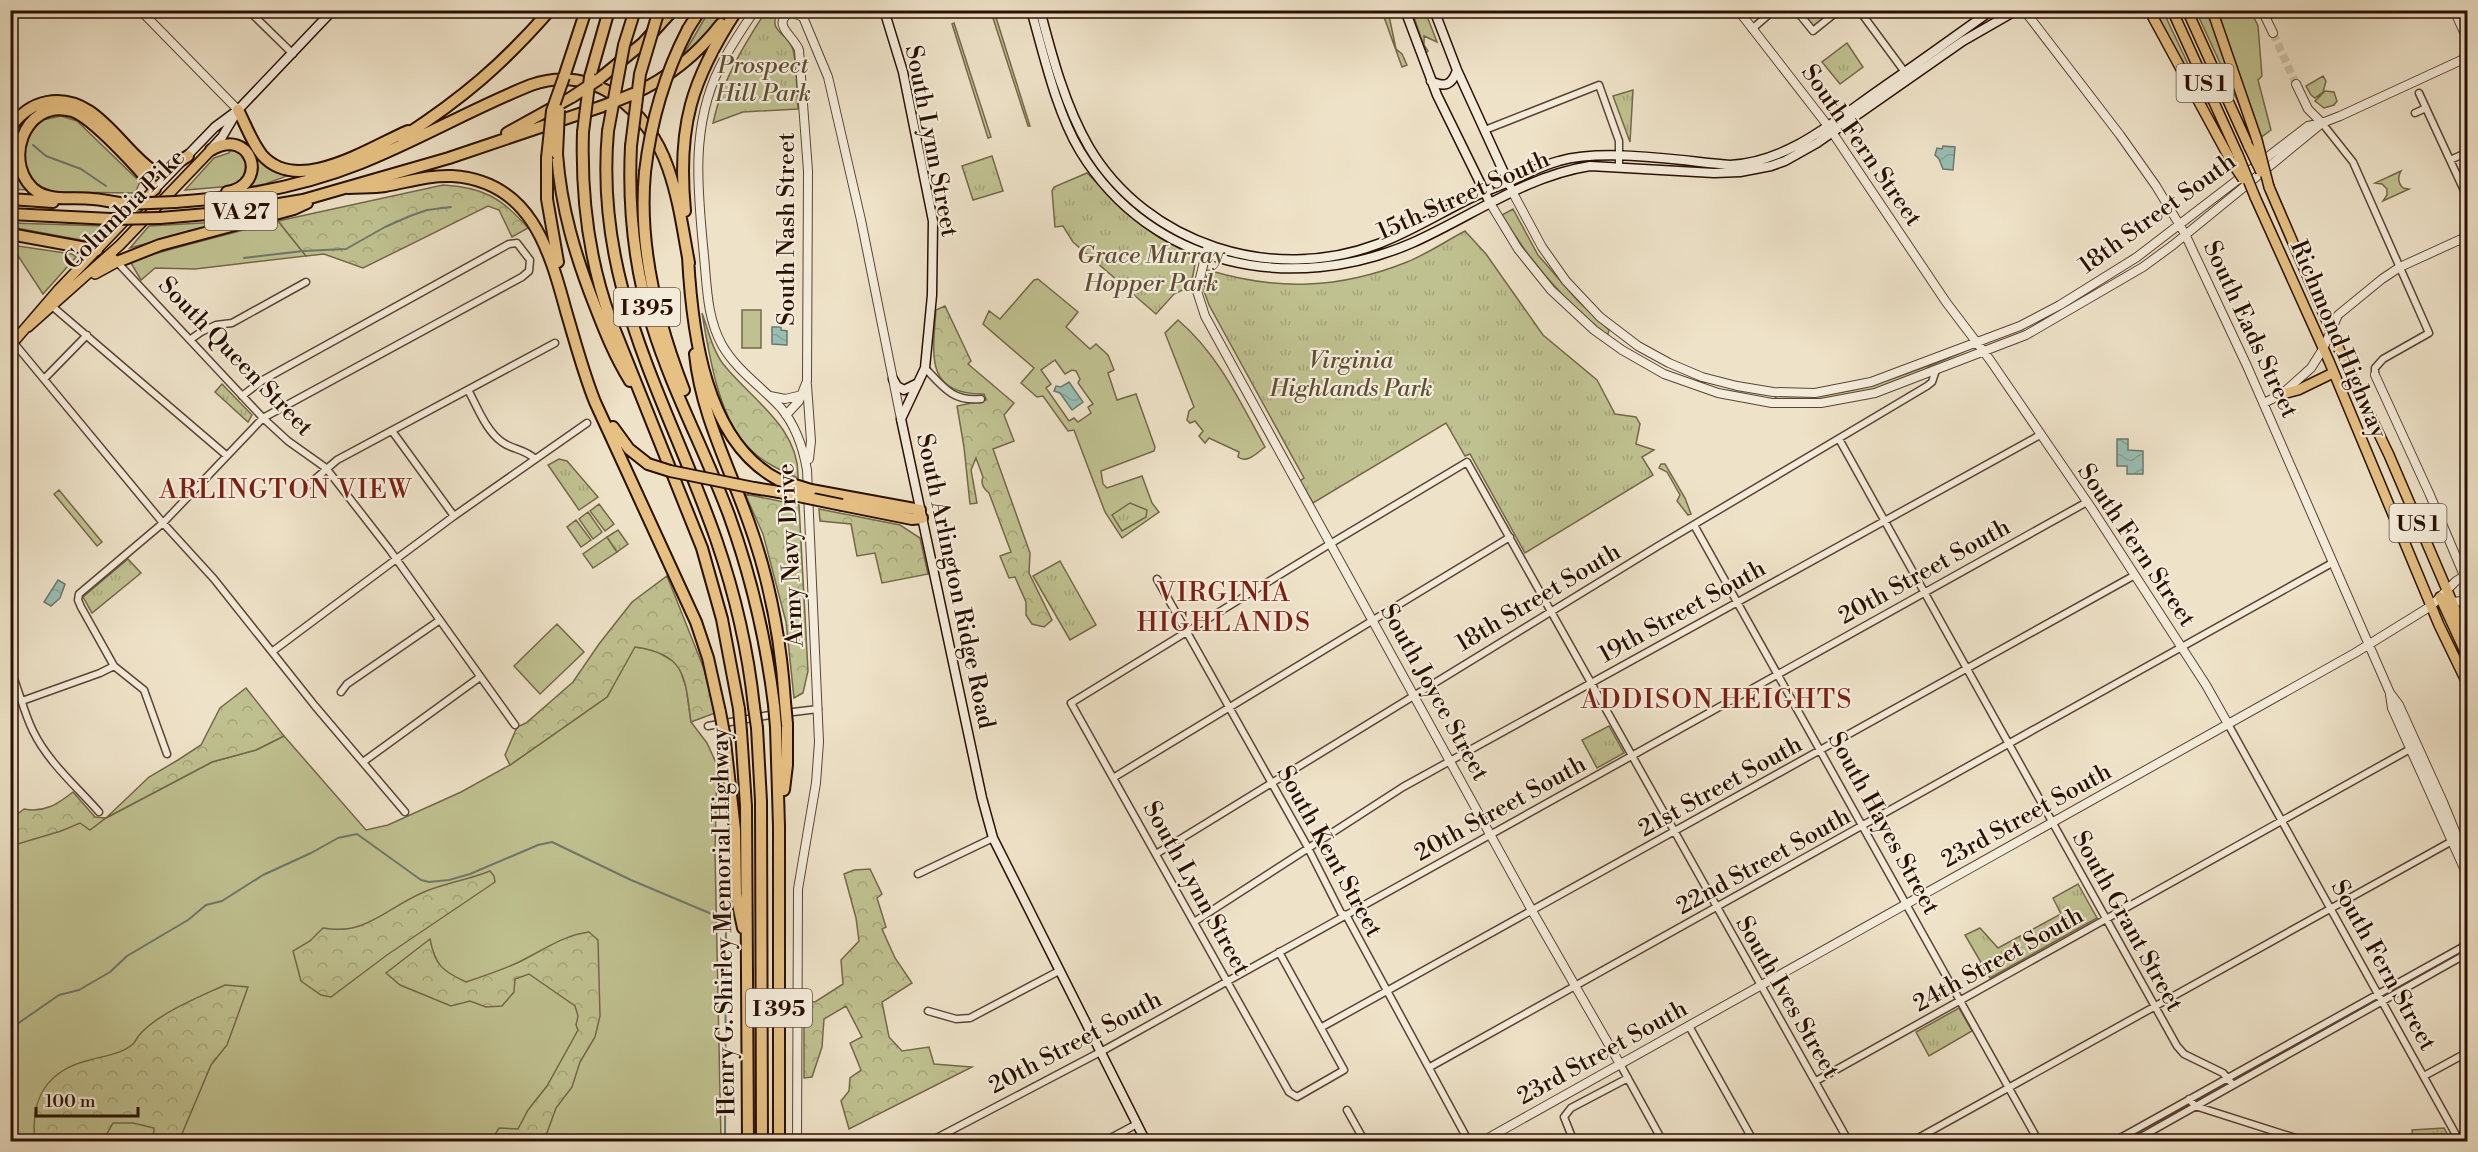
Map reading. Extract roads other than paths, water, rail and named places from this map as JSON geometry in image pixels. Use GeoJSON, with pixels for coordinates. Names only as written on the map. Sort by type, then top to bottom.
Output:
{"type":"FeatureCollection","features":[{"type":"Feature","properties":{"kind":"highway","name":"VA 27"},"geometry":{"type":"LineString","coordinates":[[10,199],[125,204],[175,202],[255,194],[291,186],[327,174],[398,141],[462,97],[490,73],[550,10]]}},
{"type":"Feature","properties":{"kind":"highway"},"geometry":{"type":"LineString","coordinates":[[570,324],[568,298],[549,214],[552,156],[564,77],[586,10]]}},
{"type":"Feature","properties":{"kind":"highway","name":"Henry G. Shirley Memorial Highway"},"geometry":{"type":"LineString","coordinates":[[609,10],[583,132],[583,189],[587,228],[594,265],[610,318],[693,525],[709,571],[727,643],[739,709],[747,806],[748,1142]]}},
{"type":"Feature","properties":{"kind":"highway"},"geometry":{"type":"LineString","coordinates":[[635,10],[624,45],[608,131],[607,207],[619,282],[636,338],[724,562],[743,636],[757,728],[761,809],[762,1142]]}},
{"type":"Feature","properties":{"kind":"highway","name":"I 395"},"geometry":{"type":"LineString","coordinates":[[659,10],[640,75],[631,146],[631,218],[642,290],[665,361],[707,459],[738,540],[780,703],[779,1142]]}},
{"type":"Feature","properties":{"kind":"highway","name":"VA 27"},"geometry":{"type":"LineString","coordinates":[[10,214],[111,219],[160,218],[255,209],[348,188],[474,150],[572,97],[594,78],[643,43],[673,10]]}},
{"type":"Feature","properties":{"kind":"highway"},"geometry":{"type":"LineString","coordinates":[[700,10],[671,63],[658,99],[645,172],[644,222],[653,293],[707,459]]}},
{"type":"Feature","properties":{"kind":"highway"},"geometry":{"type":"LineString","coordinates":[[474,150],[606,105],[665,78],[693,56],[709,39],[730,10]]}},
{"type":"Feature","properties":{"kind":"highway"},"geometry":{"type":"LineString","coordinates":[[688,263],[683,166],[686,124],[696,85],[705,63],[737,10]]}},
{"type":"Feature","properties":{"kind":"highway"},"geometry":{"type":"LineString","coordinates":[[327,174],[361,163],[539,82],[568,80],[596,85],[624,101],[644,123],[661,150],[674,186],[688,263],[695,355],[701,395],[708,420],[748,520],[764,569],[778,631],[780,703]]}},
{"type":"Feature","properties":{"kind":"highway"},"geometry":{"type":"LineString","coordinates":[[10,128],[35,106],[51,101],[69,102],[80,105],[94,114],[152,170],[164,171],[188,156]]}},
{"type":"Feature","properties":{"kind":"highway"},"geometry":{"type":"LineString","coordinates":[[125,204],[49,196],[34,190],[23,178],[16,161],[18,142],[23,130],[31,121],[46,112],[58,110],[75,112],[89,122],[143,174],[155,189]]}},
{"type":"Feature","properties":{"kind":"highway"},"geometry":{"type":"LineString","coordinates":[[238,110],[262,154],[276,165],[297,172],[327,166],[422,125]]}},
{"type":"Feature","properties":{"kind":"highway"},"geometry":{"type":"LineString","coordinates":[[175,202],[236,191],[247,183],[252,168],[244,149],[227,143],[211,150]]}},
{"type":"Feature","properties":{"kind":"highway"},"geometry":{"type":"LineString","coordinates":[[552,156],[574,252],[616,358],[647,410]]}},
{"type":"Feature","properties":{"kind":"highway"},"geometry":{"type":"LineString","coordinates":[[348,188],[383,186],[428,177],[453,177],[479,182],[503,193],[524,210],[538,228],[553,265],[586,380],[691,610],[704,646],[724,733],[735,830],[736,895],[747,955]]}},
{"type":"Feature","properties":{"kind":"highway"},"geometry":{"type":"LineString","coordinates":[[113,259],[294,209],[320,195]]}},
{"type":"Feature","properties":{"kind":"highway"},"geometry":{"type":"LineString","coordinates":[[10,234],[97,250]]}},
{"type":"Feature","properties":{"kind":"highway"},"geometry":{"type":"LineString","coordinates":[[693,306],[707,378],[727,430],[748,459],[779,480],[842,501],[912,519],[921,514]]}},
{"type":"Feature","properties":{"kind":"highway"},"geometry":{"type":"LineString","coordinates":[[586,380],[623,443],[648,464],[670,471],[754,488],[842,501]]}},
{"type":"Feature","properties":{"kind":"main road","name":"Columbia Pike"},"geometry":{"type":"LineString","coordinates":[[12,344],[47,302],[155,189],[215,128],[238,110],[333,10]]}},
{"type":"Feature","properties":{"kind":"main road","name":"South Lynn Street"},"geometry":{"type":"LineString","coordinates":[[884,10],[903,72],[933,221],[932,295],[925,368],[901,419]]}},
{"type":"Feature","properties":{"kind":"main road"},"geometry":{"type":"LineString","coordinates":[[1030,10],[1066,122],[1091,167],[1112,193],[1145,222],[1175,241],[1207,250]]}},
{"type":"Feature","properties":{"kind":"main road"},"geometry":{"type":"LineString","coordinates":[[1040,10],[1074,114],[1099,162],[1144,210],[1207,250]]}},
{"type":"Feature","properties":{"kind":"main road"},"geometry":{"type":"LineString","coordinates":[[1405,10],[1431,81],[1490,202]]}},
{"type":"Feature","properties":{"kind":"main road"},"geometry":{"type":"LineString","coordinates":[[1434,10],[1457,70],[1513,193]]}},
{"type":"Feature","properties":{"kind":"main road","name":"15th Street South"},"geometry":{"type":"LineString","coordinates":[[1207,250],[1228,262],[1270,268],[1305,268],[1342,264],[1413,243],[1490,202],[1543,178],[1571,169],[1590,166],[1714,173],[1755,170],[1785,161],[1907,75],[1992,10]]}},
{"type":"Feature","properties":{"kind":"main road","name":"15th Street South"},"geometry":{"type":"LineString","coordinates":[[1907,75],[2017,10]]}},
{"type":"Feature","properties":{"kind":"main road"},"geometry":{"type":"LineString","coordinates":[[2149,10],[2235,158]]}},
{"type":"Feature","properties":{"kind":"main road","name":"US 1"},"geometry":{"type":"LineString","coordinates":[[2172,10],[2235,158]]}},
{"type":"Feature","properties":{"kind":"main road","name":"Richmond Highway"},"geometry":{"type":"LineString","coordinates":[[2187,10],[2269,188],[2331,332],[2389,455],[2445,599],[2468,639]]}},
{"type":"Feature","properties":{"kind":"main road"},"geometry":{"type":"LineString","coordinates":[[2212,10],[2257,140],[2269,188]]}},
{"type":"Feature","properties":{"kind":"main road"},"geometry":{"type":"LineString","coordinates":[[1431,81],[1442,86],[1448,84],[1454,78],[1457,70]]}},
{"type":"Feature","properties":{"kind":"main road","name":"Columbia Pike"},"geometry":{"type":"LineString","coordinates":[[28,327],[113,259],[222,137],[238,110]]}},
{"type":"Feature","properties":{"kind":"main road","name":"15th Street South"},"geometry":{"type":"LineString","coordinates":[[1207,250],[1243,256],[1294,260],[1343,254],[1379,244],[1484,192],[1558,161],[1581,156],[1619,156],[1730,165],[1750,164],[1788,150],[1830,129]]}},
{"type":"Feature","properties":{"kind":"main road","name":"Richmond Highway"},"geometry":{"type":"LineString","coordinates":[[2235,158],[2255,197],[2334,373],[2431,606],[2468,685]]}},
{"type":"Feature","properties":{"kind":"main road","name":"South Queen Street"},"geometry":{"type":"LineString","coordinates":[[97,250],[113,259]]}},
{"type":"Feature","properties":{"kind":"main road"},"geometry":{"type":"LineString","coordinates":[[2282,394],[2298,390],[2334,373]]}},
{"type":"Feature","properties":{"kind":"main road"},"geometry":{"type":"LineString","coordinates":[[893,380],[904,390],[918,383]]}},
{"type":"Feature","properties":{"kind":"main road","name":"South Arlington Ridge Road"},"geometry":{"type":"LineString","coordinates":[[901,419],[982,798],[993,838],[1146,1142]]}},
{"type":"Feature","properties":{"kind":"main road"},"geometry":{"type":"LineString","coordinates":[[2445,599],[2468,658]]}},
{"type":"Feature","properties":{"kind":"street"},"geometry":{"type":"LineString","coordinates":[[141,10],[238,110]]}},
{"type":"Feature","properties":{"kind":"street"},"geometry":{"type":"LineString","coordinates":[[248,10],[293,54]]}},
{"type":"Feature","properties":{"kind":"street","name":"Army Navy Drive"},"geometry":{"type":"LineString","coordinates":[[755,10],[724,58],[711,88],[700,129],[698,180],[709,305],[713,324],[735,364],[786,415],[801,441],[807,470],[818,709],[818,771],[798,889],[798,1142]]}},
{"type":"Feature","properties":{"kind":"street","name":"South Fern Street"},"geometry":{"type":"LineString","coordinates":[[1738,10],[1830,129],[1947,302],[1984,351],[2087,502],[2224,714],[2454,1132]]}},
{"type":"Feature","properties":{"kind":"street"},"geometry":{"type":"LineString","coordinates":[[1752,29],[1774,10]]}},
{"type":"Feature","properties":{"kind":"street"},"geometry":{"type":"LineString","coordinates":[[1796,10],[1813,31],[1839,10]]}},
{"type":"Feature","properties":{"kind":"street"},"geometry":{"type":"LineString","coordinates":[[1859,10],[1907,75]]}},
{"type":"Feature","properties":{"kind":"street","name":"South Eads Street"},"geometry":{"type":"LineString","coordinates":[[2024,10],[2124,140],[2180,224],[2264,404],[2390,693],[2392,708],[2443,802],[2453,840],[2468,877]]}},
{"type":"Feature","properties":{"kind":"street"},"geometry":{"type":"LineString","coordinates":[[2262,10],[2273,33]]}},
{"type":"Feature","properties":{"kind":"street"},"geometry":{"type":"LineString","coordinates":[[2454,10],[2468,40]]}},
{"type":"Feature","properties":{"kind":"street","name":"South Arlington Ridge Road"},"geometry":{"type":"LineString","coordinates":[[790,12],[803,17],[828,77],[861,220],[901,419]]}},
{"type":"Feature","properties":{"kind":"street","name":"South Nash Street"},"geometry":{"type":"LineString","coordinates":[[786,415],[802,395],[807,381],[807,151],[799,50],[797,43],[783,29],[781,22],[783,16],[790,12]]}},
{"type":"Feature","properties":{"kind":"street","name":"18th Street South"},"geometry":{"type":"LineString","coordinates":[[1978,343],[2020,326],[2060,305],[2137,257],[2308,126],[2322,123],[2468,57]]}},
{"type":"Feature","properties":{"kind":"street"},"geometry":{"type":"LineString","coordinates":[[2296,84],[2308,109],[2353,162],[2429,333],[2382,359],[2375,368],[2375,375],[2466,575],[2468,585]]}},
{"type":"Feature","properties":{"kind":"street"},"geometry":{"type":"LineString","coordinates":[[1485,130],[1599,85],[1616,131],[1619,167]]}},
{"type":"Feature","properties":{"kind":"street"},"geometry":{"type":"LineString","coordinates":[[2419,93],[2468,199]]}},
{"type":"Feature","properties":{"kind":"street"},"geometry":{"type":"LineString","coordinates":[[2415,113],[2426,108]]}},
{"type":"Feature","properties":{"kind":"street","name":"18th Street South"},"geometry":{"type":"LineString","coordinates":[[1984,351],[2026,335],[2130,274],[2185,234],[2322,123]]}},
{"type":"Feature","properties":{"kind":"street"},"geometry":{"type":"LineString","coordinates":[[2450,160],[2468,152]]}},
{"type":"Feature","properties":{"kind":"street"},"geometry":{"type":"LineString","coordinates":[[1513,193],[1553,265],[1594,312],[1638,346],[1702,377],[1754,390],[1773,392],[1802,393],[1839,390],[1871,382],[1978,343]]}},
{"type":"Feature","properties":{"kind":"street"},"geometry":{"type":"LineString","coordinates":[[1490,202],[1527,261],[1565,304],[1622,350],[1680,380],[1735,398],[1796,404],[1852,398],[1875,393],[1984,351]]}},
{"type":"Feature","properties":{"kind":"street"},"geometry":{"type":"LineString","coordinates":[[2264,404],[2282,394],[2311,368],[2323,349],[2338,315],[2400,267],[2468,236]]}},
{"type":"Feature","properties":{"kind":"street"},"geometry":{"type":"LineString","coordinates":[[167,754],[144,690],[114,666],[81,607],[78,600],[79,594],[164,523],[263,418],[522,277],[529,271],[530,260],[517,243],[509,244],[283,368],[242,396]]}},
{"type":"Feature","properties":{"kind":"street","name":"South Joyce Street"},"geometry":{"type":"LineString","coordinates":[[1207,250],[1197,284],[1200,306],[1329,544],[1663,1142]]}},
{"type":"Feature","properties":{"kind":"street","name":"South Queen Street"},"geometry":{"type":"LineString","coordinates":[[113,259],[191,339],[263,418],[288,441],[326,468],[515,725]]}},
{"type":"Feature","properties":{"kind":"street"},"geometry":{"type":"LineString","coordinates":[[191,339],[216,325],[232,323],[306,282]]}},
{"type":"Feature","properties":{"kind":"street"},"geometry":{"type":"LineString","coordinates":[[53,307],[226,455]]}},
{"type":"Feature","properties":{"kind":"street"},"geometry":{"type":"LineString","coordinates":[[45,378],[87,335]]}},
{"type":"Feature","properties":{"kind":"street"},"geometry":{"type":"LineString","coordinates":[[306,487],[326,468],[555,343]]}},
{"type":"Feature","properties":{"kind":"street"},"geometry":{"type":"LineString","coordinates":[[12,344],[45,378],[405,812]]}},
{"type":"Feature","properties":{"kind":"street"},"geometry":{"type":"LineString","coordinates":[[925,368],[954,396],[968,400],[981,399]]}},
{"type":"Feature","properties":{"kind":"street","name":"18th Street South"},"geometry":{"type":"LineString","coordinates":[[1156,854],[1552,611],[1928,386],[1936,370]]}},
{"type":"Feature","properties":{"kind":"street"},"geometry":{"type":"LineString","coordinates":[[807,381],[811,441],[807,470]]}},
{"type":"Feature","properties":{"kind":"street"},"geometry":{"type":"LineString","coordinates":[[468,390],[496,437],[509,446],[530,453],[536,459]]}},
{"type":"Feature","properties":{"kind":"street"},"geometry":{"type":"LineString","coordinates":[[768,396],[785,399],[802,395]]}},
{"type":"Feature","properties":{"kind":"street"},"geometry":{"type":"LineString","coordinates":[[273,651],[454,516],[587,423]]}},
{"type":"Feature","properties":{"kind":"street"},"geometry":{"type":"LineString","coordinates":[[392,431],[454,516]]}},
{"type":"Feature","properties":{"kind":"street","name":"19th Street South"},"geometry":{"type":"LineString","coordinates":[[1194,922],[1403,787],[2040,435]]}},
{"type":"Feature","properties":{"kind":"street","name":"South Grant Street"},"geometry":{"type":"LineString","coordinates":[[1839,439],[2177,1046],[2184,1054],[2223,1073],[2233,1085]]}},
{"type":"Feature","properties":{"kind":"street","name":"South Ives Street"},"geometry":{"type":"LineString","coordinates":[[1329,544],[1467,462],[1849,1142]]}},
{"type":"Feature","properties":{"kind":"street","name":"20th Street South"},"geometry":{"type":"LineString","coordinates":[[929,1142],[1100,1052],[1493,835],[2087,502]]}},
{"type":"Feature","properties":{"kind":"street","name":"South Hayes Street"},"geometry":{"type":"LineString","coordinates":[[1694,525],[2039,1142]]}},
{"type":"Feature","properties":{"kind":"street"},"geometry":{"type":"LineString","coordinates":[[1113,778],[1510,537]]}},
{"type":"Feature","properties":{"kind":"street"},"geometry":{"type":"LineString","coordinates":[[1187,633],[1329,544]]}},
{"type":"Feature","properties":{"kind":"street","name":"22nd Street South"},"geometry":{"type":"LineString","coordinates":[[1430,1067],[2332,563]]}},
{"type":"Feature","properties":{"kind":"street","name":"21st Street South"},"geometry":{"type":"LineString","coordinates":[[1322,1028],[2134,575]]}},
{"type":"Feature","properties":{"kind":"street"},"geometry":{"type":"LineString","coordinates":[[2445,599],[2466,575]]}},
{"type":"Feature","properties":{"kind":"street","name":"South Kent Street"},"geometry":{"type":"LineString","coordinates":[[1157,579],[1308,848],[1341,913],[1346,915],[1469,1142]]}},
{"type":"Feature","properties":{"kind":"street","name":"23rd Street South"},"geometry":{"type":"LineString","coordinates":[[1481,1142],[2369,645],[2431,606],[2445,599],[2468,600]]}},
{"type":"Feature","properties":{"kind":"street"},"geometry":{"type":"LineString","coordinates":[[341,692],[347,684],[440,620]]}},
{"type":"Feature","properties":{"kind":"street","name":"South Lynn Street"},"geometry":{"type":"LineString","coordinates":[[1187,633],[1071,703],[1289,1092],[1296,1097],[1344,1070],[1322,1028]]}},
{"type":"Feature","properties":{"kind":"street"},"geometry":{"type":"LineString","coordinates":[[22,701],[100,674],[114,666]]}},
{"type":"Feature","properties":{"kind":"street"},"geometry":{"type":"LineString","coordinates":[[10,669],[32,729],[44,749],[99,812]]}},
{"type":"Feature","properties":{"kind":"street"},"geometry":{"type":"LineString","coordinates":[[363,762],[480,676]]}},
{"type":"Feature","properties":{"kind":"street"},"geometry":{"type":"LineString","coordinates":[[708,726],[818,709]]}},
{"type":"Feature","properties":{"kind":"street","name":"24th Street South"},"geometry":{"type":"LineString","coordinates":[[1816,1081],[2414,747]]}},
{"type":"Feature","properties":{"kind":"street"},"geometry":{"type":"LineString","coordinates":[[918,874],[993,838]]}},
{"type":"Feature","properties":{"kind":"street"},"geometry":{"type":"LineString","coordinates":[[1911,1142],[2453,840]]}},
{"type":"Feature","properties":{"kind":"street","name":"South Eads Street"},"geometry":{"type":"LineString","coordinates":[[2453,840],[2468,863]]}},
{"type":"Feature","properties":{"kind":"street"},"geometry":{"type":"LineString","coordinates":[[2113,1142],[2468,944]]}},
{"type":"Feature","properties":{"kind":"street"},"geometry":{"type":"LineString","coordinates":[[1279,952],[1322,1028]]}},
{"type":"Feature","properties":{"kind":"street"},"geometry":{"type":"LineString","coordinates":[[2132,1142],[2468,953]]}},
{"type":"Feature","properties":{"kind":"street"},"geometry":{"type":"LineString","coordinates":[[928,1011],[957,1019],[970,1018],[1059,971]]}},
{"type":"Feature","properties":{"kind":"street"},"geometry":{"type":"LineString","coordinates":[[1689,1026],[1754,1142]]}},
{"type":"Feature","properties":{"kind":"street"},"geometry":{"type":"LineString","coordinates":[[2424,1077],[2468,1052]]}},
{"type":"Feature","properties":{"kind":"street"},"geometry":{"type":"LineString","coordinates":[[1574,1142],[1564,1117],[1571,1108],[1628,1078]]}},
{"type":"Feature","properties":{"kind":"street"},"geometry":{"type":"LineString","coordinates":[[2189,1099],[2195,1106],[2308,1142]]}},
{"type":"Feature","properties":{"kind":"street"},"geometry":{"type":"LineString","coordinates":[[1347,1110],[1365,1142]]}},
{"type":"Feature","properties":{"kind":"street"},"geometry":{"type":"LineString","coordinates":[[1102,1142],[1137,1124]]}},
{"type":"Feature","properties":{"kind":"water"},"geometry":{"type":"Polygon","coordinates":[[[1943,146],[1955,147],[1953,170],[1943,169],[1935,155],[1937,148],[1942,149],[1943,146]]]}},
{"type":"Feature","properties":{"kind":"water"},"geometry":{"type":"Polygon","coordinates":[[[772,327],[781,327],[781,330],[787,331],[787,345],[772,344],[772,327]]]}},
{"type":"Feature","properties":{"kind":"water"},"geometry":{"type":"Polygon","coordinates":[[[1069,382],[1083,402],[1072,410],[1060,393],[1054,391],[1056,386],[1061,387],[1069,382]]]}},
{"type":"Feature","properties":{"kind":"water"},"geometry":{"type":"Polygon","coordinates":[[[2117,439],[2128,439],[2128,450],[2143,451],[2143,474],[2127,474],[2127,466],[2117,466],[2117,439]]]}},
{"type":"Feature","properties":{"kind":"water"},"geometry":{"type":"Polygon","coordinates":[[[58,580],[65,584],[60,598],[51,606],[44,602],[58,580]]]}},
{"type":"Feature","properties":{"kind":"waterway"},"geometry":{"type":"LineString","coordinates":[[33,145],[46,156],[81,169],[106,186]]}},
{"type":"Feature","properties":{"kind":"waterway"},"geometry":{"type":"LineString","coordinates":[[244,258],[346,249],[410,216],[427,210],[451,207]]}},
{"type":"Feature","properties":{"kind":"waterway"},"geometry":{"type":"LineString","coordinates":[[10,1029],[59,995],[79,990],[110,972],[127,956],[188,920],[206,905],[222,901],[263,875],[338,838],[357,834],[421,880],[429,882],[449,880],[470,874],[538,845],[552,842],[631,880],[726,920],[725,1142]]}},
{"type":"Feature","properties":{"kind":"tunnel"},"geometry":{"type":"LineString","coordinates":[[2273,33],[2296,84]]}},
{"type":"Feature","properties":{"kind":"district","name":"ARLINGTON VIEW"},"geometry":{"type":"Point","coordinates":[286,489]}},
{"type":"Feature","properties":{"kind":"district","name":"VIRGINIA HIGHLANDS"},"geometry":{"type":"Point","coordinates":[1224,607]}},
{"type":"Feature","properties":{"kind":"district","name":"ADDISON HEIGHTS"},"geometry":{"type":"Point","coordinates":[1717,699]}},
{"type":"Feature","properties":{"kind":"park label","name":"Prospect Hill Park"},"geometry":{"type":"Point","coordinates":[763,79]}},
{"type":"Feature","properties":{"kind":"park label","name":"Grace Murray Hopper Park"},"geometry":{"type":"Point","coordinates":[1151,269]}},
{"type":"Feature","properties":{"kind":"park label","name":"Virginia Highlands Park"},"geometry":{"type":"Point","coordinates":[1351,374]}}]}
